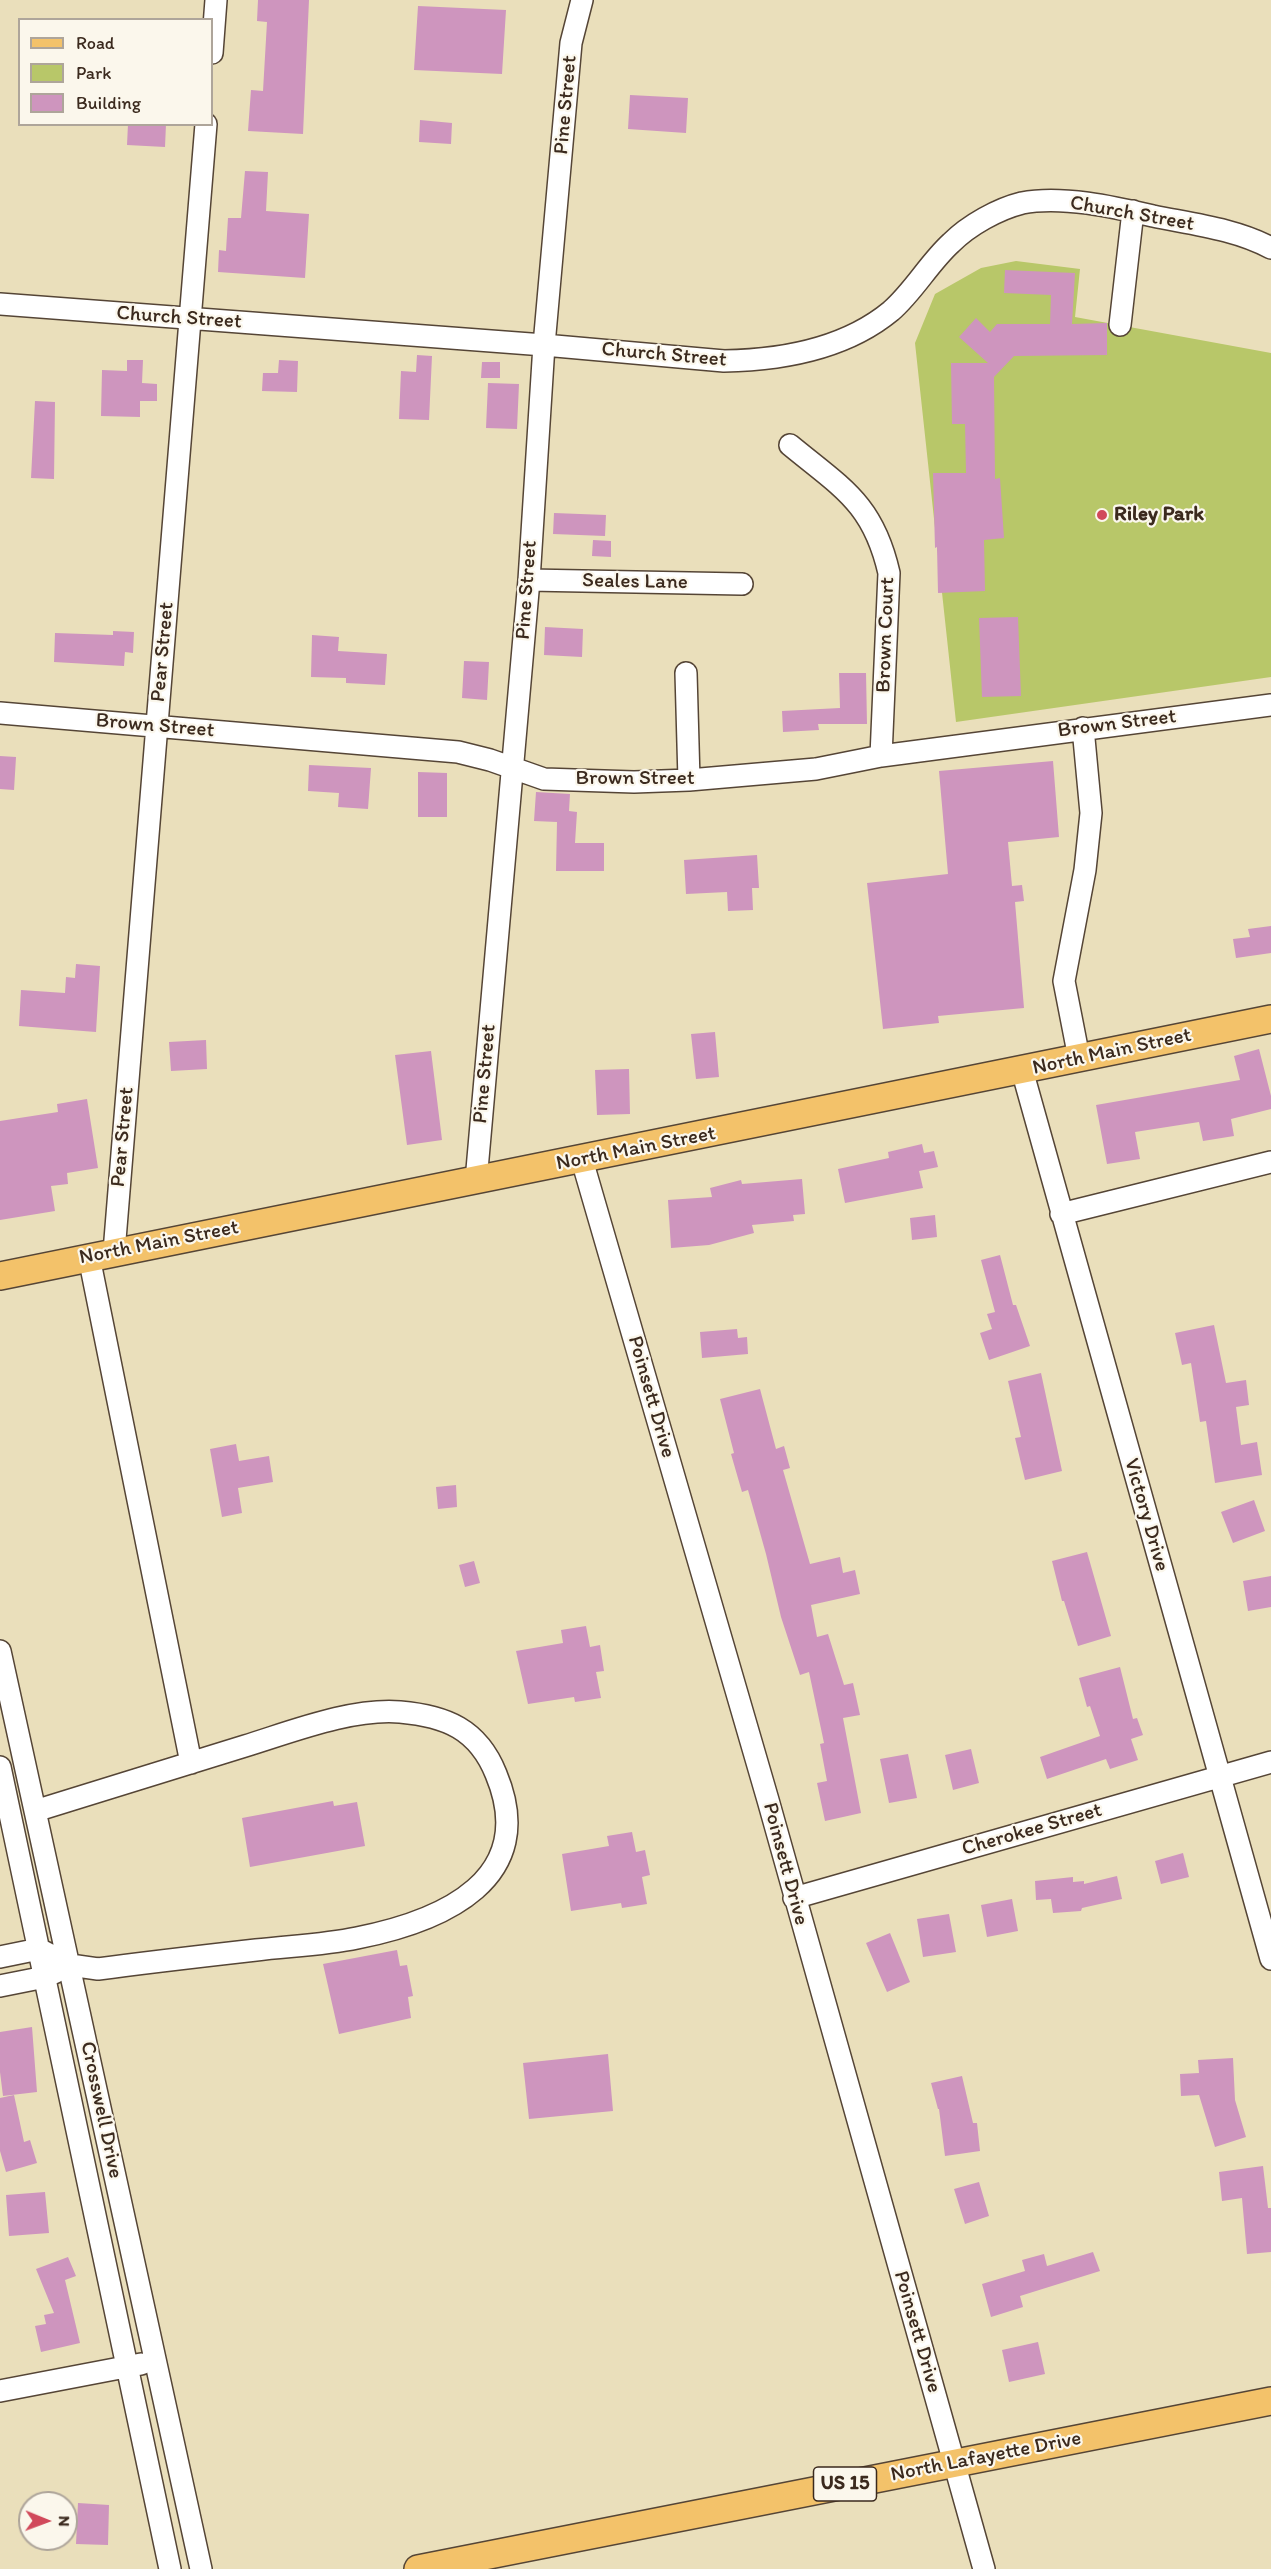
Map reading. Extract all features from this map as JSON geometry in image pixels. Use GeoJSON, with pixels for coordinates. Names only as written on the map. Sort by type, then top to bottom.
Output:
{"type":"FeatureCollection","features":[{"type":"Feature","properties":{"kind":"main road","name":"North Main Street"},"geometry":{"type":"LineString","coordinates":[[0,1275],[582,1160],[1271,1019]]}},
{"type":"Feature","properties":{"kind":"main road","name":"North Lafayette Drive"},"geometry":{"type":"LineString","coordinates":[[418,2569],[1271,2401]]}},
{"type":"Feature","properties":{"kind":"street"},"geometry":{"type":"LineString","coordinates":[[213,40],[216,0]]}},
{"type":"Feature","properties":{"kind":"street","name":"Pine Street"},"geometry":{"type":"LineString","coordinates":[[476,1181],[529,580],[544,345],[571,43],[582,0]]}},
{"type":"Feature","properties":{"kind":"street","name":"Pear Street"},"geometry":{"type":"LineString","coordinates":[[192,1763],[101,1255],[157,726],[206,126]]}},
{"type":"Feature","properties":{"kind":"street","name":"Church Street"},"geometry":{"type":"LineString","coordinates":[[0,304],[544,345],[724,361],[802,353],[854,334],[891,311],[952,242],[989,216],[1021,203],[1048,199],[1133,211],[1252,238],[1271,248]]}},
{"type":"Feature","properties":{"kind":"street"},"geometry":{"type":"LineString","coordinates":[[1120,325],[1133,211]]}},
{"type":"Feature","properties":{"kind":"street","name":"Brown Court"},"geometry":{"type":"LineString","coordinates":[[790,445],[844,489],[865,510],[884,552],[889,573],[882,756]]}},
{"type":"Feature","properties":{"kind":"street","name":"Seales Lane"},"geometry":{"type":"LineString","coordinates":[[529,580],[742,584]]}},
{"type":"Feature","properties":{"kind":"street"},"geometry":{"type":"LineString","coordinates":[[686,673],[689,780]]}},
{"type":"Feature","properties":{"kind":"street","name":"Brown Street"},"geometry":{"type":"LineString","coordinates":[[0,713],[458,752],[490,760],[544,779],[634,782],[689,780],[816,769],[882,756],[1271,705]]}},
{"type":"Feature","properties":{"kind":"street"},"geometry":{"type":"LineString","coordinates":[[1079,1059],[1064,981],[1085,870],[1091,813],[1083,728]]}},
{"type":"Feature","properties":{"kind":"street","name":"Victory Drive"},"geometry":{"type":"LineString","coordinates":[[1022,1070],[1271,1959]]}},
{"type":"Feature","properties":{"kind":"street","name":"Poinsett Drive"},"geometry":{"type":"LineString","coordinates":[[582,1160],[768,1800],[984,2569]]}},
{"type":"Feature","properties":{"kind":"street"},"geometry":{"type":"LineString","coordinates":[[1061,1214],[1271,1162]]}},
{"type":"Feature","properties":{"kind":"street","name":"Crosswell Drive"},"geometry":{"type":"LineString","coordinates":[[0,1651],[201,2569]]}},
{"type":"Feature","properties":{"kind":"street"},"geometry":{"type":"LineString","coordinates":[[0,1957],[39,1949],[70,1965],[98,1969],[344,1940],[410,1925],[463,1899],[479,1886],[504,1851],[509,1825],[501,1785],[483,1749],[467,1732],[452,1723],[423,1715],[397,1712],[345,1718],[292,1732],[34,1811]]}},
{"type":"Feature","properties":{"kind":"street","name":"Cherokee Street"},"geometry":{"type":"LineString","coordinates":[[794,1898],[1271,1762]]}},
{"type":"Feature","properties":{"kind":"street","name":"Crosswell Drive"},"geometry":{"type":"LineString","coordinates":[[0,1767],[170,2569]]}},
{"type":"Feature","properties":{"kind":"street"},"geometry":{"type":"LineString","coordinates":[[0,1986],[45,1977],[70,1965]]}},
{"type":"Feature","properties":{"kind":"street"},"geometry":{"type":"LineString","coordinates":[[0,2391],[155,2361]]}},
{"type":"Feature","properties":{"kind":"green space","name":"Riley Park"},"geometry":{"type":"Polygon","coordinates":[[[1016,261],[1080,269],[1075,317],[1271,353],[1271,677],[956,722],[915,343],[935,294],[981,268],[1016,261]]]}},
{"type":"Feature","properties":{"kind":"building"},"geometry":{"type":"Polygon","coordinates":[[[258,0],[309,0],[303,134],[248,131],[251,90],[263,91],[267,22],[257,21],[258,0]]]}},
{"type":"Feature","properties":{"kind":"building"},"geometry":{"type":"Polygon","coordinates":[[[418,6],[506,10],[502,74],[414,70],[418,6]]]}},
{"type":"Feature","properties":{"kind":"building"},"geometry":{"type":"Polygon","coordinates":[[[630,95],[688,98],[686,133],[628,129],[630,95]]]}},
{"type":"Feature","properties":{"kind":"building"},"geometry":{"type":"Polygon","coordinates":[[[420,120],[452,123],[451,144],[419,142],[420,120]]]}},
{"type":"Feature","properties":{"kind":"building"},"geometry":{"type":"Polygon","coordinates":[[[128,126],[166,126],[165,147],[127,145],[128,126]]]}},
{"type":"Feature","properties":{"kind":"building"},"geometry":{"type":"Polygon","coordinates":[[[245,171],[268,172],[266,211],[309,214],[305,278],[218,272],[219,250],[226,251],[228,218],[241,218],[245,171]]]}},
{"type":"Feature","properties":{"kind":"building"},"geometry":{"type":"Polygon","coordinates":[[[1005,270],[1075,273],[1072,324],[1107,323],[1107,355],[1014,356],[994,377],[995,479],[1000,478],[1004,538],[984,540],[985,591],[938,593],[933,473],[966,473],[965,424],[952,424],[951,363],[988,363],[959,337],[976,318],[990,332],[997,324],[1050,324],[1051,295],[1004,293],[1005,270]]]}},
{"type":"Feature","properties":{"kind":"building"},"geometry":{"type":"Polygon","coordinates":[[[417,355],[432,356],[429,420],[399,419],[401,371],[416,372],[417,355]]]}},
{"type":"Feature","properties":{"kind":"building"},"geometry":{"type":"Polygon","coordinates":[[[127,360],[143,360],[142,383],[157,384],[157,401],[140,401],[140,417],[101,416],[102,370],[127,371],[127,360]]]}},
{"type":"Feature","properties":{"kind":"building"},"geometry":{"type":"Polygon","coordinates":[[[279,360],[298,361],[297,392],[262,391],[263,373],[278,373],[279,360]]]}},
{"type":"Feature","properties":{"kind":"building"},"geometry":{"type":"Polygon","coordinates":[[[482,362],[500,362],[500,378],[481,378],[482,362]]]}},
{"type":"Feature","properties":{"kind":"building"},"geometry":{"type":"Polygon","coordinates":[[[488,383],[519,384],[517,429],[486,428],[488,383]]]}},
{"type":"Feature","properties":{"kind":"building"},"geometry":{"type":"Polygon","coordinates":[[[35,401],[55,402],[54,479],[31,478],[35,401]]]}},
{"type":"Feature","properties":{"kind":"building"},"geometry":{"type":"Polygon","coordinates":[[[554,513],[606,515],[605,536],[553,534],[554,513]]]}},
{"type":"Feature","properties":{"kind":"building"},"geometry":{"type":"Polygon","coordinates":[[[593,540],[611,541],[611,557],[592,556],[593,540]]]}},
{"type":"Feature","properties":{"kind":"building"},"geometry":{"type":"Polygon","coordinates":[[[1018,617],[1021,696],[982,697],[979,618],[1018,617]]]}},
{"type":"Feature","properties":{"kind":"building"},"geometry":{"type":"Polygon","coordinates":[[[545,627],[583,629],[582,657],[544,655],[545,627]]]}},
{"type":"Feature","properties":{"kind":"building"},"geometry":{"type":"Polygon","coordinates":[[[113,631],[134,632],[133,653],[125,652],[124,666],[54,662],[55,633],[113,635],[113,631]]]}},
{"type":"Feature","properties":{"kind":"building"},"geometry":{"type":"Polygon","coordinates":[[[312,635],[339,637],[338,651],[387,654],[385,685],[346,683],[346,678],[311,677],[312,635]]]}},
{"type":"Feature","properties":{"kind":"building"},"geometry":{"type":"Polygon","coordinates":[[[464,661],[489,662],[487,700],[462,698],[464,661]]]}},
{"type":"Feature","properties":{"kind":"building"},"geometry":{"type":"Polygon","coordinates":[[[839,673],[866,673],[867,724],[818,724],[819,730],[783,732],[782,711],[840,708],[839,673]]]}},
{"type":"Feature","properties":{"kind":"building"},"geometry":{"type":"Polygon","coordinates":[[[0,756],[16,757],[14,790],[0,789],[0,756]]]}},
{"type":"Feature","properties":{"kind":"building"},"geometry":{"type":"Polygon","coordinates":[[[1053,761],[1059,837],[1008,842],[1012,886],[1022,885],[1024,901],[1015,902],[1024,1008],[938,1016],[939,1023],[883,1029],[867,883],[948,874],[939,771],[1053,761]]]}},
{"type":"Feature","properties":{"kind":"building"},"geometry":{"type":"Polygon","coordinates":[[[309,765],[371,768],[368,809],[338,807],[339,793],[308,791],[309,765]]]}},
{"type":"Feature","properties":{"kind":"building"},"geometry":{"type":"Polygon","coordinates":[[[418,772],[447,773],[447,817],[418,817],[418,772]]]}},
{"type":"Feature","properties":{"kind":"building"},"geometry":{"type":"Polygon","coordinates":[[[536,792],[570,794],[569,811],[577,812],[575,843],[604,843],[604,871],[556,871],[557,822],[534,821],[536,792]]]}},
{"type":"Feature","properties":{"kind":"building"},"geometry":{"type":"Polygon","coordinates":[[[757,855],[759,888],[752,888],[753,910],[728,911],[727,892],[686,894],[684,860],[757,855]]]}},
{"type":"Feature","properties":{"kind":"building"},"geometry":{"type":"Polygon","coordinates":[[[1271,926],[1271,953],[1236,958],[1233,939],[1250,937],[1248,929],[1271,926]]]}},
{"type":"Feature","properties":{"kind":"building"},"geometry":{"type":"Polygon","coordinates":[[[76,964],[100,966],[96,1032],[19,1026],[21,990],[65,993],[66,977],[75,978],[76,964]]]}},
{"type":"Feature","properties":{"kind":"building"},"geometry":{"type":"Polygon","coordinates":[[[715,1032],[719,1077],[696,1079],[691,1034],[715,1032]]]}},
{"type":"Feature","properties":{"kind":"building"},"geometry":{"type":"Polygon","coordinates":[[[206,1040],[207,1069],[171,1071],[169,1042],[206,1040]]]}},
{"type":"Feature","properties":{"kind":"building"},"geometry":{"type":"Polygon","coordinates":[[[1259,1049],[1271,1096],[1271,1109],[1231,1119],[1234,1136],[1203,1141],[1199,1122],[1135,1132],[1140,1159],[1107,1164],[1096,1105],[1240,1080],[1234,1056],[1259,1049]]]}},
{"type":"Feature","properties":{"kind":"building"},"geometry":{"type":"Polygon","coordinates":[[[431,1051],[442,1140],[407,1145],[395,1055],[431,1051]]]}},
{"type":"Feature","properties":{"kind":"building"},"geometry":{"type":"Polygon","coordinates":[[[629,1069],[630,1114],[597,1115],[595,1070],[629,1069]]]}},
{"type":"Feature","properties":{"kind":"building"},"geometry":{"type":"Polygon","coordinates":[[[87,1099],[98,1168],[67,1173],[68,1184],[51,1186],[55,1211],[0,1220],[0,1121],[58,1112],[57,1104],[87,1099]]]}},
{"type":"Feature","properties":{"kind":"building"},"geometry":{"type":"Polygon","coordinates":[[[922,1144],[924,1153],[934,1151],[938,1167],[919,1171],[923,1188],[845,1203],[838,1169],[889,1158],[888,1152],[922,1144]]]}},
{"type":"Feature","properties":{"kind":"building"},"geometry":{"type":"Polygon","coordinates":[[[802,1179],[805,1214],[793,1215],[794,1221],[752,1225],[754,1233],[709,1245],[671,1248],[668,1200],[712,1197],[710,1188],[741,1180],[742,1184],[802,1179]]]}},
{"type":"Feature","properties":{"kind":"building"},"geometry":{"type":"Polygon","coordinates":[[[935,1215],[937,1237],[912,1240],[910,1218],[935,1215]]]}},
{"type":"Feature","properties":{"kind":"building"},"geometry":{"type":"Polygon","coordinates":[[[1000,1255],[1013,1305],[1016,1305],[1030,1346],[989,1360],[980,1333],[992,1329],[987,1314],[995,1312],[981,1260],[1000,1255]]]}},
{"type":"Feature","properties":{"kind":"building"},"geometry":{"type":"Polygon","coordinates":[[[1214,1325],[1226,1383],[1246,1380],[1249,1405],[1236,1407],[1241,1445],[1257,1442],[1262,1475],[1215,1483],[1206,1421],[1200,1422],[1191,1363],[1182,1365],[1175,1333],[1214,1325]]]}},
{"type":"Feature","properties":{"kind":"building"},"geometry":{"type":"Polygon","coordinates":[[[737,1329],[738,1338],[747,1337],[748,1354],[702,1358],[700,1332],[737,1329]]]}},
{"type":"Feature","properties":{"kind":"building"},"geometry":{"type":"Polygon","coordinates":[[[1041,1373],[1062,1471],[1025,1480],[1015,1438],[1021,1437],[1008,1381],[1041,1373]]]}},
{"type":"Feature","properties":{"kind":"building"},"geometry":{"type":"Polygon","coordinates":[[[760,1389],[776,1449],[784,1446],[790,1468],[783,1470],[810,1564],[840,1557],[843,1573],[855,1570],[860,1594],[811,1605],[817,1637],[828,1634],[844,1685],[853,1683],[860,1715],[843,1718],[861,1813],[825,1821],[817,1783],[827,1781],[820,1744],[824,1743],[809,1672],[800,1675],[781,1617],[748,1490],[742,1492],[731,1454],[734,1453],[720,1399],[760,1389]]]}},
{"type":"Feature","properties":{"kind":"building"},"geometry":{"type":"Polygon","coordinates":[[[236,1444],[239,1461],[269,1456],[273,1482],[238,1488],[242,1513],[222,1517],[210,1449],[236,1444]]]}},
{"type":"Feature","properties":{"kind":"building"},"geometry":{"type":"Polygon","coordinates":[[[456,1485],[457,1507],[438,1509],[436,1487],[456,1485]]]}},
{"type":"Feature","properties":{"kind":"building"},"geometry":{"type":"Polygon","coordinates":[[[1254,1500],[1265,1531],[1233,1543],[1221,1512],[1254,1500]]]}},
{"type":"Feature","properties":{"kind":"building"},"geometry":{"type":"Polygon","coordinates":[[[1087,1552],[1111,1636],[1078,1646],[1064,1601],[1062,1601],[1052,1561],[1087,1552]]]}},
{"type":"Feature","properties":{"kind":"building"},"geometry":{"type":"Polygon","coordinates":[[[474,1561],[480,1583],[465,1587],[459,1565],[474,1561]]]}},
{"type":"Feature","properties":{"kind":"building"},"geometry":{"type":"Polygon","coordinates":[[[1271,1576],[1271,1607],[1248,1611],[1243,1581],[1271,1576]]]}},
{"type":"Feature","properties":{"kind":"building"},"geometry":{"type":"Polygon","coordinates":[[[586,1626],[590,1647],[600,1645],[604,1671],[596,1672],[601,1698],[575,1702],[574,1697],[528,1704],[516,1651],[563,1643],[561,1630],[586,1626]]]}},
{"type":"Feature","properties":{"kind":"building"},"geometry":{"type":"Polygon","coordinates":[[[1120,1667],[1133,1719],[1137,1718],[1143,1735],[1131,1739],[1138,1760],[1110,1769],[1106,1759],[1047,1779],[1040,1757],[1100,1736],[1090,1706],[1087,1707],[1079,1678],[1120,1667]]]}},
{"type":"Feature","properties":{"kind":"building"},"geometry":{"type":"Polygon","coordinates":[[[971,1749],[979,1783],[953,1790],[945,1755],[971,1749]]]}},
{"type":"Feature","properties":{"kind":"building"},"geometry":{"type":"Polygon","coordinates":[[[908,1754],[917,1798],[889,1803],[880,1759],[908,1754]]]}},
{"type":"Feature","properties":{"kind":"building"},"geometry":{"type":"Polygon","coordinates":[[[333,1801],[334,1806],[357,1802],[365,1846],[250,1867],[242,1818],[333,1801]]]}},
{"type":"Feature","properties":{"kind":"building"},"geometry":{"type":"Polygon","coordinates":[[[632,1832],[636,1852],[645,1850],[650,1875],[642,1877],[647,1904],[622,1908],[621,1903],[571,1911],[562,1854],[609,1846],[607,1836],[632,1832]]]}},
{"type":"Feature","properties":{"kind":"building"},"geometry":{"type":"Polygon","coordinates":[[[1183,1853],[1189,1877],[1161,1884],[1155,1861],[1183,1853]]]}},
{"type":"Feature","properties":{"kind":"building"},"geometry":{"type":"Polygon","coordinates":[[[1117,1876],[1122,1899],[1082,1908],[1081,1911],[1053,1913],[1051,1899],[1036,1900],[1035,1881],[1073,1877],[1073,1882],[1084,1881],[1084,1884],[1117,1876]]]}},
{"type":"Feature","properties":{"kind":"building"},"geometry":{"type":"Polygon","coordinates":[[[1012,1899],[1018,1931],[987,1937],[981,1905],[1012,1899]]]}},
{"type":"Feature","properties":{"kind":"building"},"geometry":{"type":"Polygon","coordinates":[[[949,1914],[956,1952],[923,1957],[917,1919],[949,1914]]]}},
{"type":"Feature","properties":{"kind":"building"},"geometry":{"type":"Polygon","coordinates":[[[890,1933],[910,1982],[887,1992],[866,1943],[890,1933]]]}},
{"type":"Feature","properties":{"kind":"building"},"geometry":{"type":"Polygon","coordinates":[[[397,1950],[400,1966],[407,1965],[413,1996],[408,1997],[411,2018],[339,2034],[323,1964],[397,1950]]]}},
{"type":"Feature","properties":{"kind":"building"},"geometry":{"type":"Polygon","coordinates":[[[32,2027],[37,2092],[3,2096],[0,2072],[0,2032],[32,2027]]]}},
{"type":"Feature","properties":{"kind":"building"},"geometry":{"type":"Polygon","coordinates":[[[608,2054],[613,2111],[529,2119],[523,2063],[608,2054]]]}},
{"type":"Feature","properties":{"kind":"building"},"geometry":{"type":"Polygon","coordinates":[[[1233,2058],[1235,2100],[1246,2137],[1215,2147],[1199,2095],[1181,2096],[1180,2074],[1199,2073],[1198,2060],[1233,2058]]]}},
{"type":"Feature","properties":{"kind":"building"},"geometry":{"type":"Polygon","coordinates":[[[962,2076],[973,2123],[977,2123],[980,2151],[945,2156],[939,2109],[931,2083],[962,2076]]]}},
{"type":"Feature","properties":{"kind":"building"},"geometry":{"type":"Polygon","coordinates":[[[14,2095],[24,2142],[30,2140],[37,2163],[6,2172],[0,2151],[0,2098],[14,2095]]]}},
{"type":"Feature","properties":{"kind":"building"},"geometry":{"type":"Polygon","coordinates":[[[1263,2166],[1268,2208],[1271,2208],[1271,2252],[1247,2254],[1242,2198],[1222,2201],[1219,2172],[1263,2166]]]}},
{"type":"Feature","properties":{"kind":"building"},"geometry":{"type":"Polygon","coordinates":[[[979,2182],[989,2216],[965,2224],[954,2189],[979,2182]]]}},
{"type":"Feature","properties":{"kind":"building"},"geometry":{"type":"Polygon","coordinates":[[[45,2192],[49,2233],[9,2236],[6,2195],[45,2192]]]}},
{"type":"Feature","properties":{"kind":"building"},"geometry":{"type":"Polygon","coordinates":[[[1093,2252],[1100,2271],[1020,2296],[1023,2307],[991,2317],[982,2284],[1025,2271],[1022,2260],[1044,2254],[1047,2266],[1093,2252]]]}},
{"type":"Feature","properties":{"kind":"building"},"geometry":{"type":"Polygon","coordinates":[[[68,2257],[76,2276],[65,2280],[80,2343],[41,2352],[35,2326],[46,2324],[44,2315],[54,2313],[36,2269],[68,2257]]]}},
{"type":"Feature","properties":{"kind":"building"},"geometry":{"type":"Polygon","coordinates":[[[1038,2342],[1045,2374],[1009,2382],[1002,2350],[1038,2342]]]}},
{"type":"Feature","properties":{"kind":"building"},"geometry":{"type":"Polygon","coordinates":[[[78,2503],[109,2505],[108,2545],[78,2544],[78,2503]]]}},
{"type":"Feature","properties":{"kind":"place","name":"Riley Park"},"geometry":{"type":"Point","coordinates":[1102,515]}}]}
